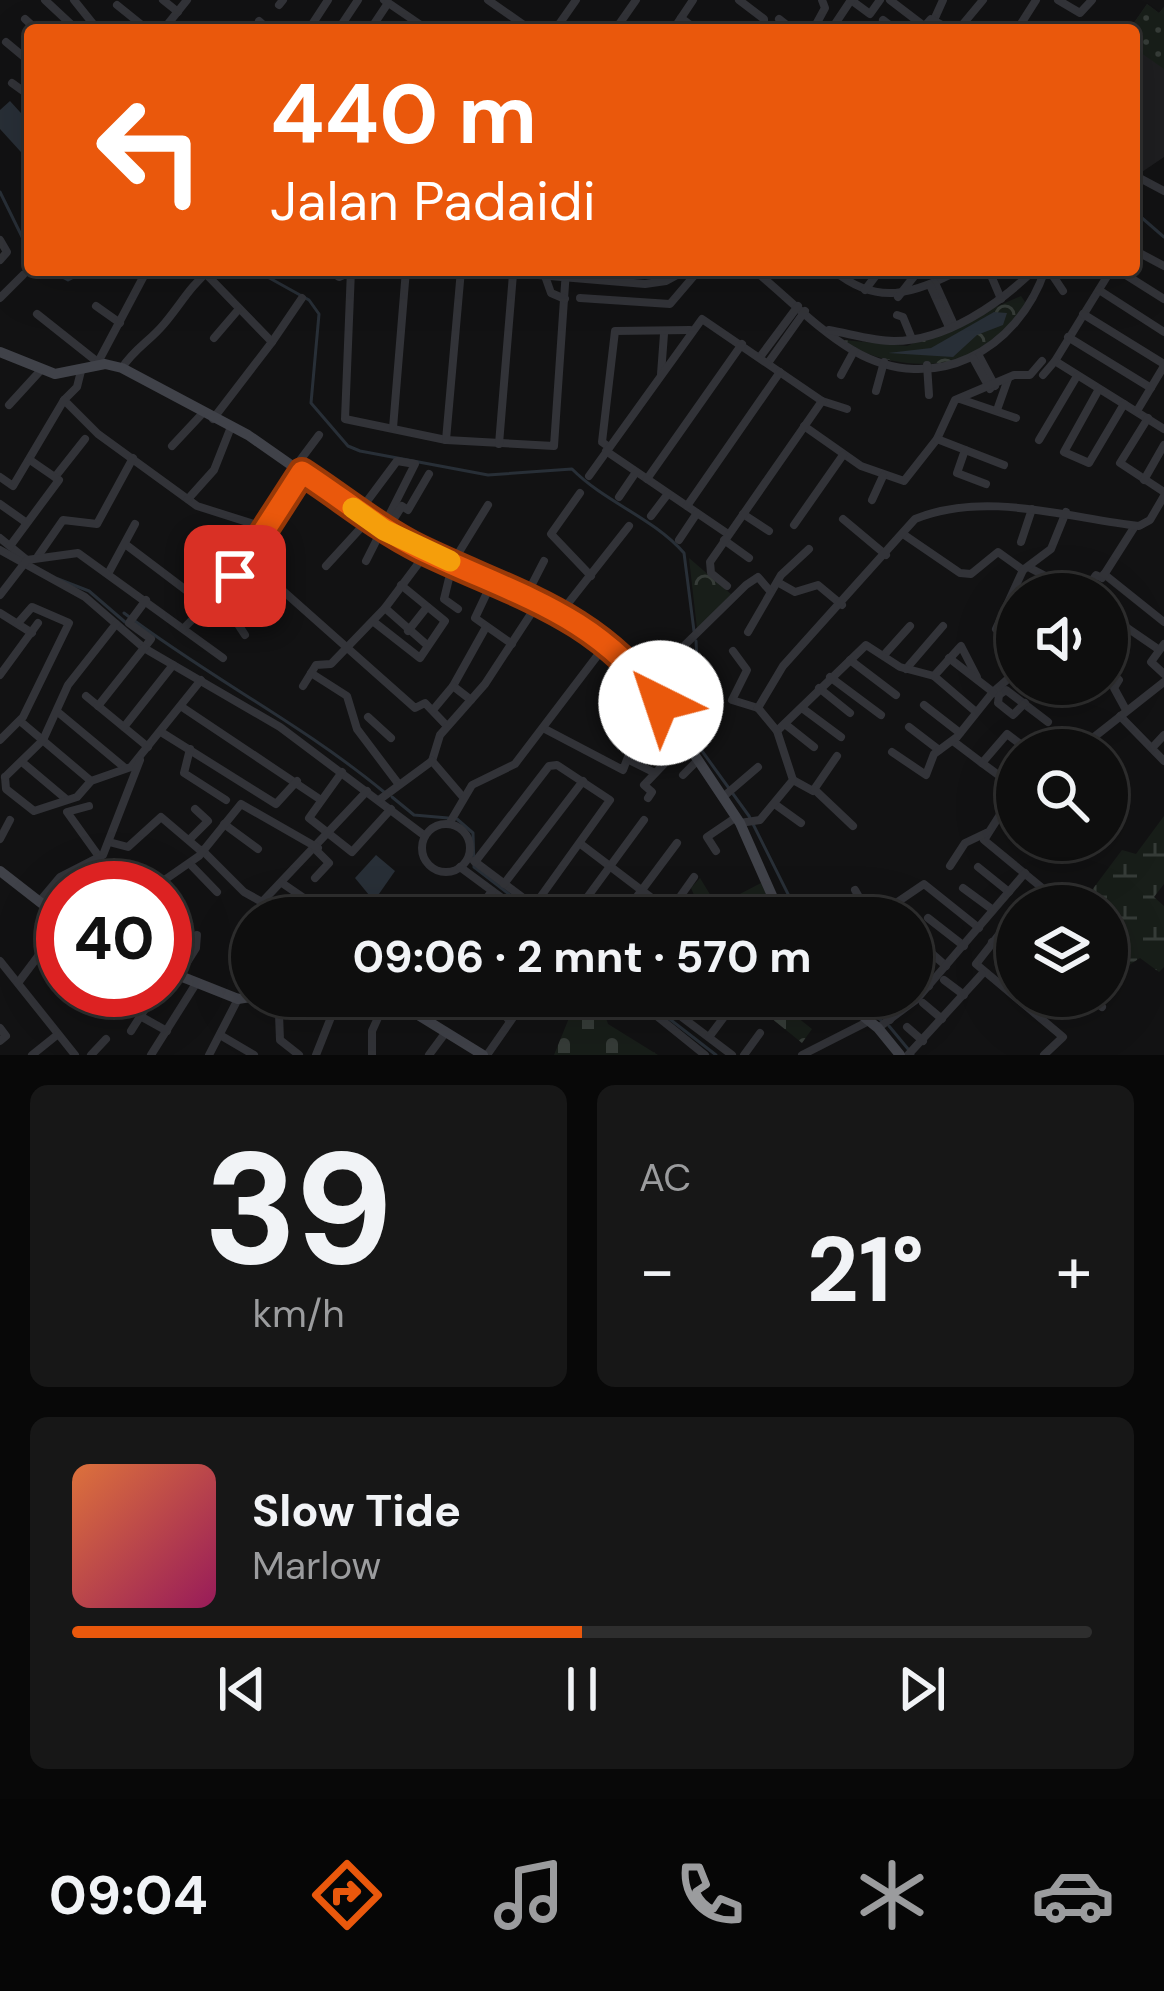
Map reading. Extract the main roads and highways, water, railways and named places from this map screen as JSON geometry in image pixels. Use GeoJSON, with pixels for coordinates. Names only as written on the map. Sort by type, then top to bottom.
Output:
{"type":"FeatureCollection","features":[{"type":"Feature","properties":{"kind":"waterway"},"geometry":{"type":"LineString","coordinates":[[0,192],[24,241]]}},
{"type":"Feature","properties":{"kind":"waterway"},"geometry":{"type":"LineString","coordinates":[[1140,216],[1164,237]]}},
{"type":"Feature","properties":{"kind":"waterway"},"geometry":{"type":"LineString","coordinates":[[60,276],[68,280],[76,276]]}},
{"type":"Feature","properties":{"kind":"waterway"},"geometry":{"type":"LineString","coordinates":[[266,276],[309,300],[319,314],[311,403],[348,446],[488,475],[572,469],[658,529],[684,553],[694,631]]}},
{"type":"Feature","properties":{"kind":"waterway"},"geometry":{"type":"LineString","coordinates":[[58,579],[89,591],[125,622]]}},
{"type":"Feature","properties":{"kind":"waterway"},"geometry":{"type":"LineString","coordinates":[[124,613],[321,744],[384,792]]}},
{"type":"Feature","properties":{"kind":"waterway"},"geometry":{"type":"LineString","coordinates":[[696,641],[702,751],[749,816],[790,897]]}},
{"type":"Feature","properties":{"kind":"waterway"},"geometry":{"type":"LineString","coordinates":[[392,797],[414,815],[448,818]]}},
{"type":"Feature","properties":{"kind":"waterway"},"geometry":{"type":"LineString","coordinates":[[457,819],[473,833],[474,867],[513,897]]}},
{"type":"Feature","properties":{"kind":"waterway"},"geometry":{"type":"LineString","coordinates":[[667,1017],[716,1055]]}},
{"type":"Feature","properties":{"kind":"waterway"},"geometry":{"type":"LineString","coordinates":[[877,1017],[881,1020]]}},
{"type":"Feature","properties":{"kind":"waterway"},"geometry":{"type":"LineString","coordinates":[[889,1026],[913,1055]]}}]}
